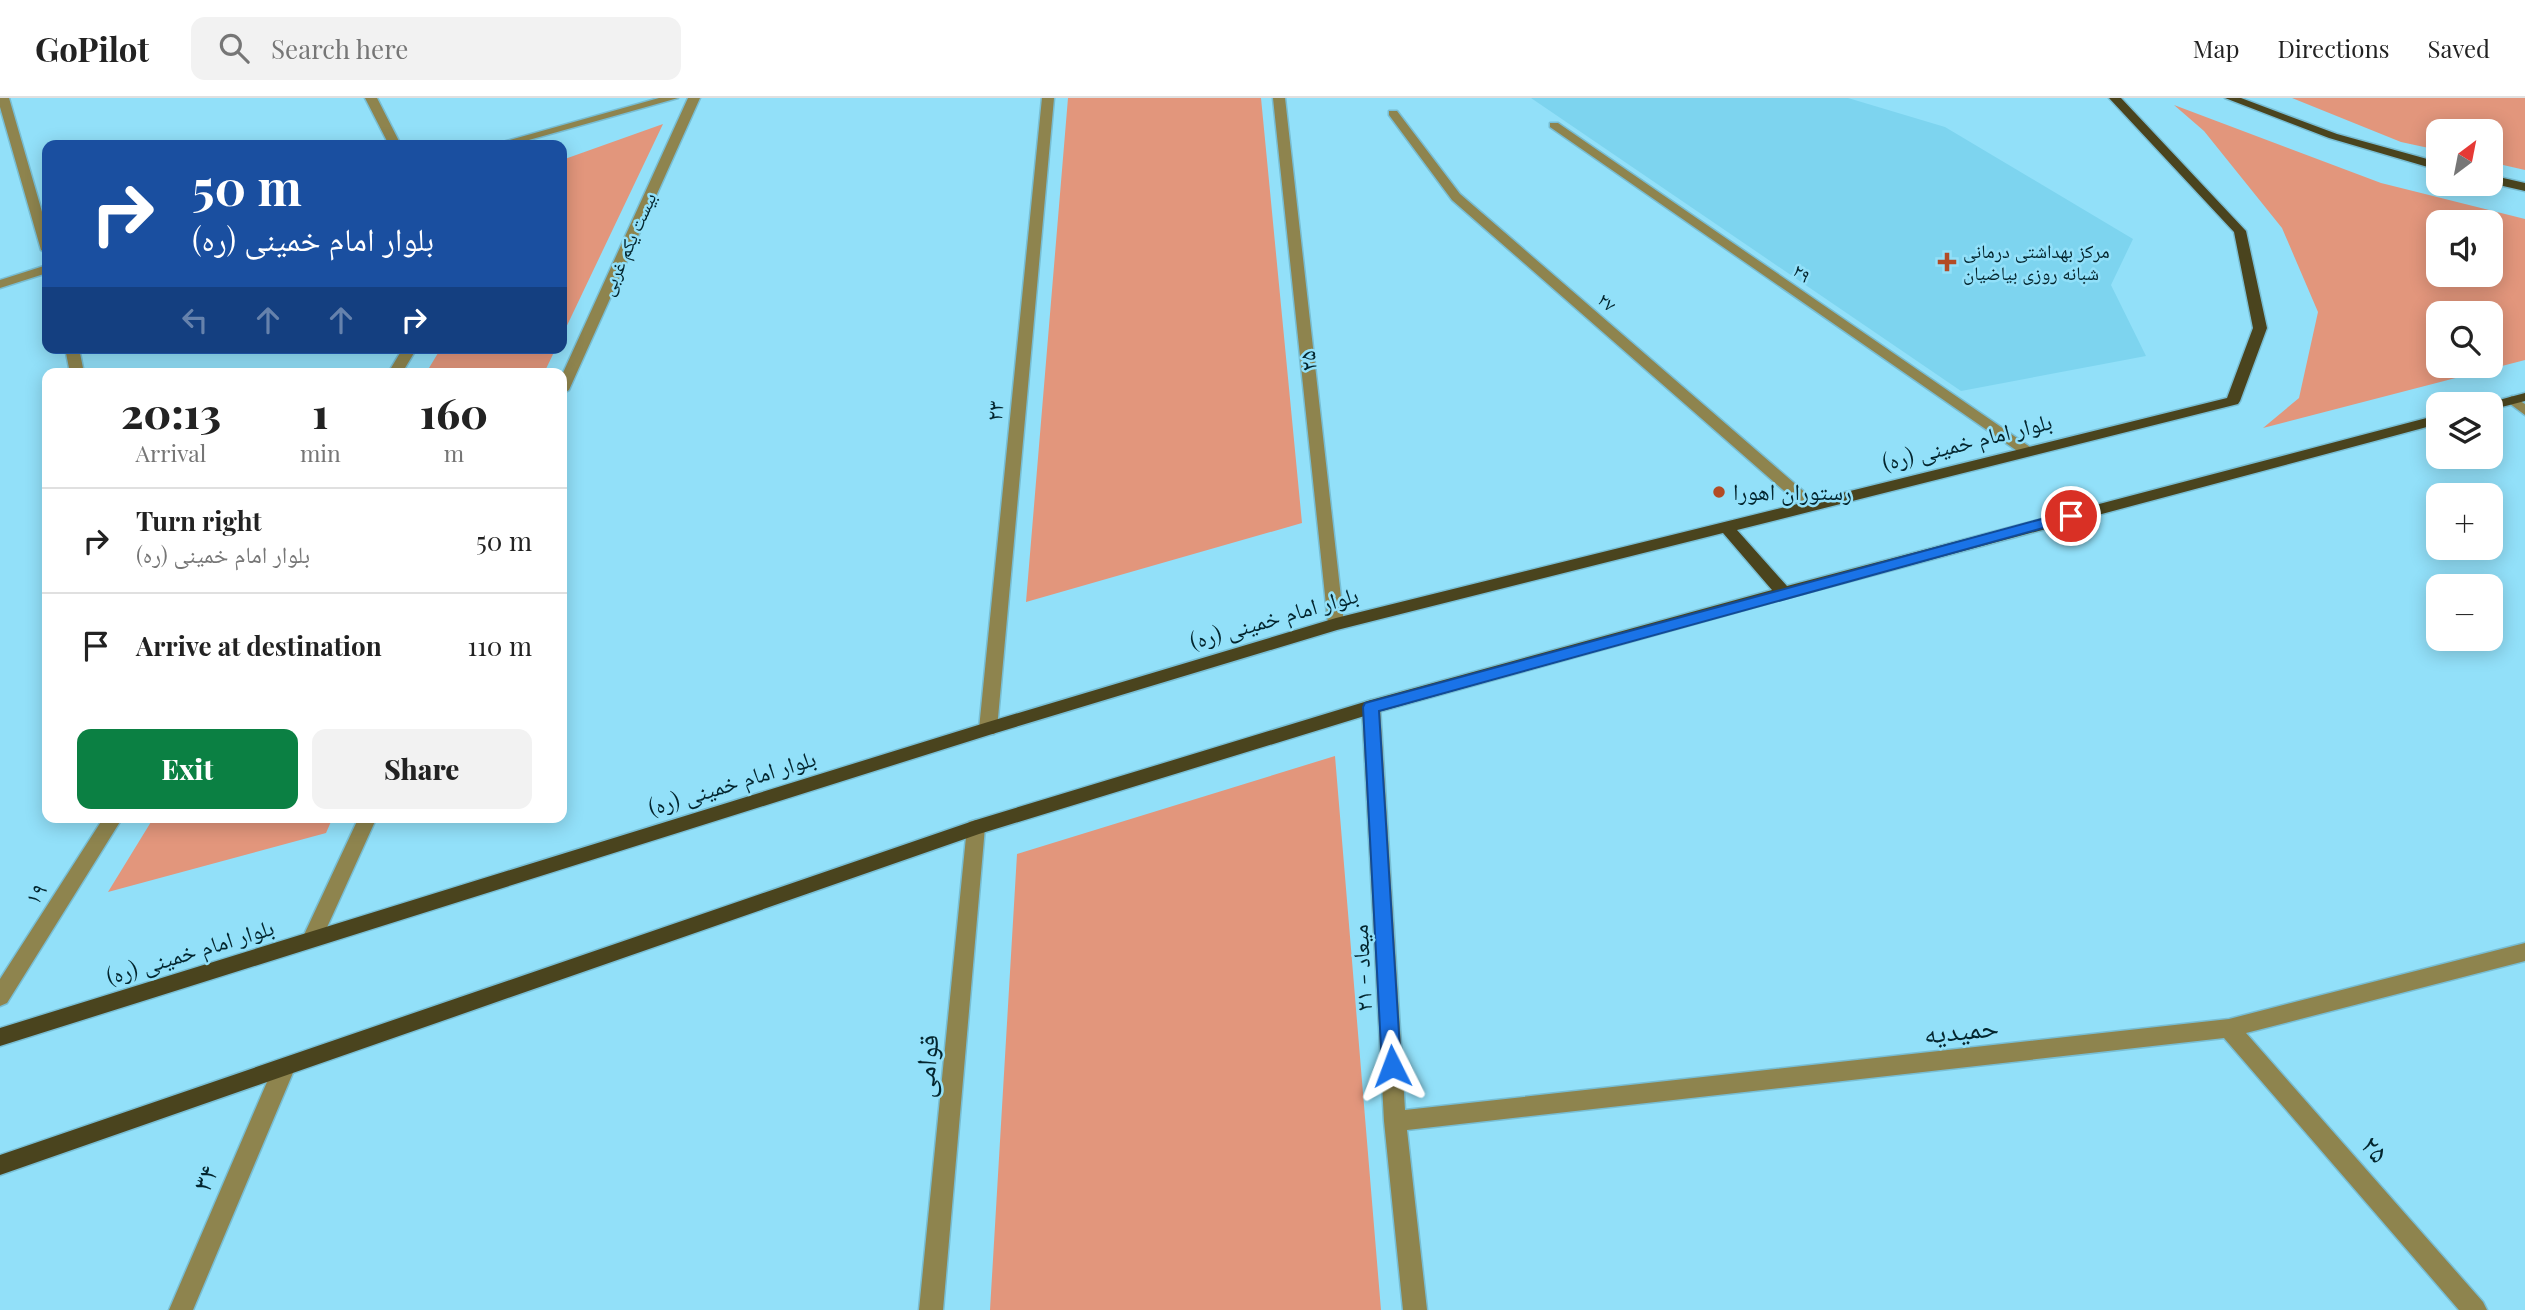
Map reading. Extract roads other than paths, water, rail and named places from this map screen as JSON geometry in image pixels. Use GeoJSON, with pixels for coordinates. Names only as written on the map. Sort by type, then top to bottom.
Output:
{"type":"FeatureCollection","features":[{"type":"Feature","properties":{"kind":"main road","name":"بلوار امام خمینی (ره)"},"geometry":{"type":"LineString","coordinates":[[0,1037],[988,729],[1336,624],[2233,401],[2260,328],[2240,231],[2115,98]]}},
{"type":"Feature","properties":{"kind":"main road"},"geometry":{"type":"LineString","coordinates":[[2231,98],[2333,136],[2426,163]]}},
{"type":"Feature","properties":{"kind":"main road"},"geometry":{"type":"LineString","coordinates":[[2503,181],[2525,187]]}},
{"type":"Feature","properties":{"kind":"main road"},"geometry":{"type":"LineString","coordinates":[[0,1165],[284,1069],[976,827],[1371,707],[1784,593],[2426,422]]}},
{"type":"Feature","properties":{"kind":"main road"},"geometry":{"type":"LineString","coordinates":[[1726,527],[1784,593]]}},
{"type":"Feature","properties":{"kind":"street"},"geometry":{"type":"LineString","coordinates":[[3,98],[42,233]]}},
{"type":"Feature","properties":{"kind":"street"},"geometry":{"type":"LineString","coordinates":[[370,98],[392,140]]}},
{"type":"Feature","properties":{"kind":"street"},"geometry":{"type":"LineString","coordinates":[[517,140],[672,98]]}},
{"type":"Feature","properties":{"kind":"street","name":"بیست یکم غربی"},"geometry":{"type":"LineString","coordinates":[[567,379],[694,98]]}},
{"type":"Feature","properties":{"kind":"street","name":"۲۳"},"geometry":{"type":"LineString","coordinates":[[988,729],[1048,98]]}},
{"type":"Feature","properties":{"kind":"street","name":"۲۵"},"geometry":{"type":"LineString","coordinates":[[1279,98],[1336,624]]}},
{"type":"Feature","properties":{"kind":"street","name":"۲۷"},"geometry":{"type":"LineString","coordinates":[[1393,113],[1456,197],[1811,506]]}},
{"type":"Feature","properties":{"kind":"street","name":"۲۹"},"geometry":{"type":"LineString","coordinates":[[1554,125],[2028,452]]}},
{"type":"Feature","properties":{"kind":"street"},"geometry":{"type":"LineString","coordinates":[[541,140],[547,132]]}},
{"type":"Feature","properties":{"kind":"street"},"geometry":{"type":"LineString","coordinates":[[0,284],[42,271]]}},
{"type":"Feature","properties":{"kind":"street"},"geometry":{"type":"LineString","coordinates":[[2518,398],[2525,411]]}},
{"type":"Feature","properties":{"kind":"street","name":"۲۱ - میعاد"},"geometry":{"type":"LineString","coordinates":[[1371,707],[1395,1121],[1416,1310]]}},
{"type":"Feature","properties":{"kind":"street","name":"۱۹"},"geometry":{"type":"LineString","coordinates":[[0,997],[110,823]]}},
{"type":"Feature","properties":{"kind":"street"},"geometry":{"type":"LineString","coordinates":[[312,939],[365,823]]}},
{"type":"Feature","properties":{"kind":"street","name":"قوامی"},"geometry":{"type":"LineString","coordinates":[[931,1310],[976,827]]}},
{"type":"Feature","properties":{"kind":"street","name":"حمیدیه"},"geometry":{"type":"LineString","coordinates":[[1395,1121],[2229,1028],[2525,952]]}},
{"type":"Feature","properties":{"kind":"street","name":"۲۵"},"geometry":{"type":"LineString","coordinates":[[2229,1028],[2476,1310]]}},
{"type":"Feature","properties":{"kind":"street","name":"۳۴"},"geometry":{"type":"LineString","coordinates":[[181,1310],[284,1069]]}},
{"type":"Feature","properties":{"kind":"place","name":"مرکز بهداشتی درمانی شبانه روزی بیاضیان"},"geometry":{"type":"Point","coordinates":[1947,262]}},
{"type":"Feature","properties":{"kind":"place","name":"رستوران اهورا"},"geometry":{"type":"Point","coordinates":[1719,492]}}]}
